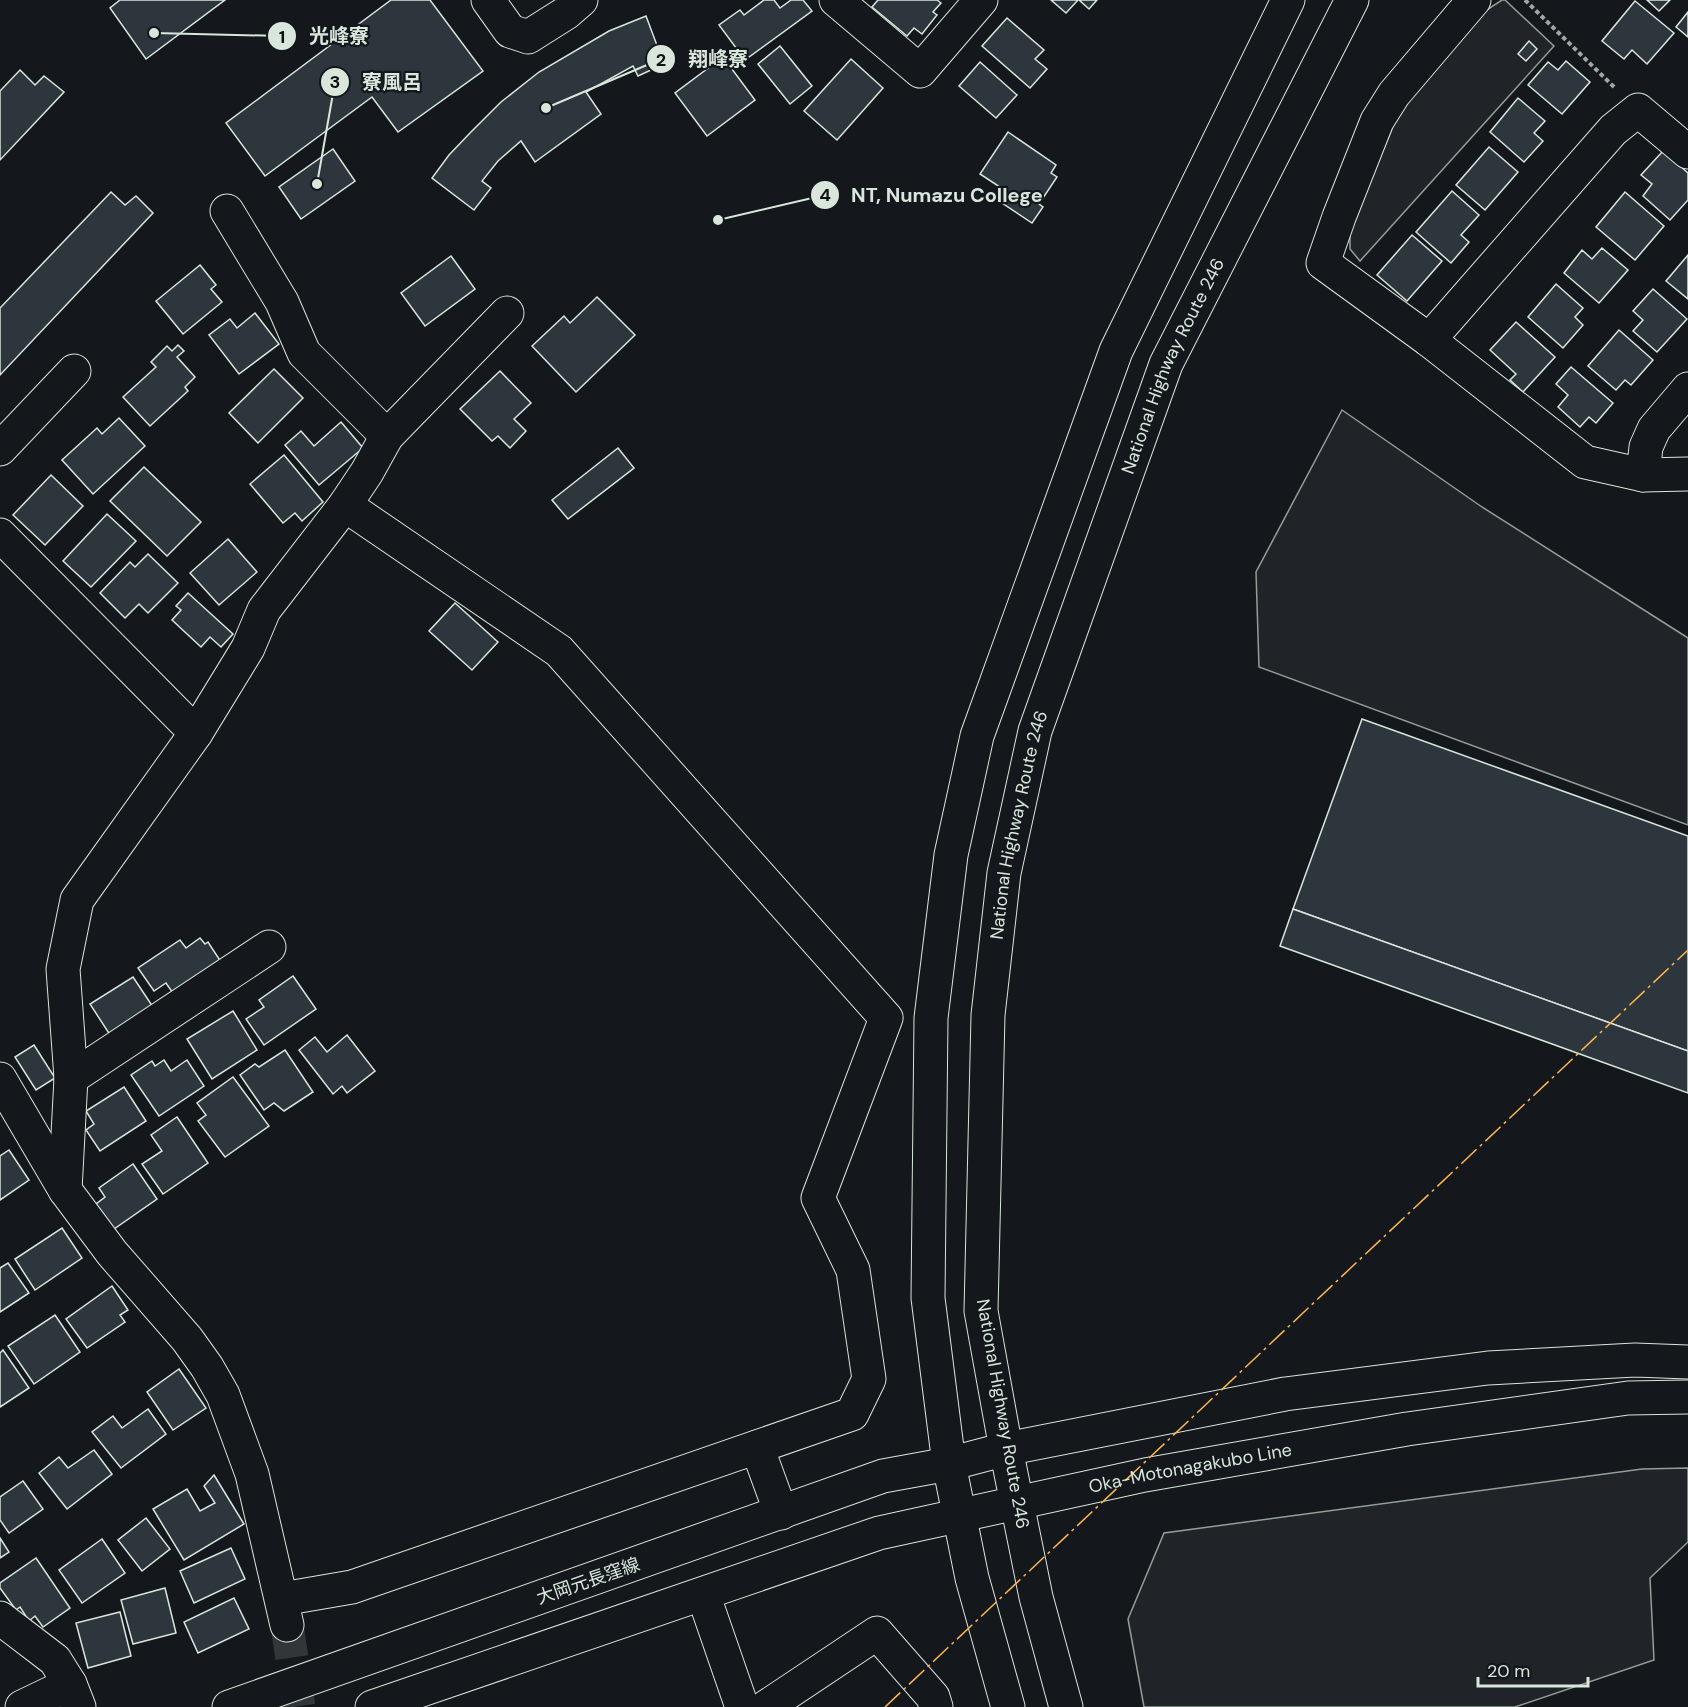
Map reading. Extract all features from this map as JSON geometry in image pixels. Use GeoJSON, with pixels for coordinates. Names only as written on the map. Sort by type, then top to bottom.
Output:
{"type":"FeatureCollection","features":[{"type":"Feature","properties":{"kind":"main road"},"geometry":{"type":"LineString","coordinates":[[488,0],[510,31],[528,37],[566,13],[581,0]]}},
{"type":"Feature","properties":{"kind":"main road"},"geometry":{"type":"LineString","coordinates":[[836,0],[920,71],[981,0]]}},
{"type":"Feature","properties":{"kind":"main road"},"geometry":{"type":"LineString","coordinates":[[1008,1707],[972,1578],[949,1464],[928,1298],[931,1018],[951,855],[976,736],[1116,351],[1288,0]]}},
{"type":"Feature","properties":{"kind":"main road","name":"National Highway Route 246"},"geometry":{"type":"LineString","coordinates":[[1066,1707],[1036,1597],[981,1311],[988,1015],[1005,873],[1035,732],[1166,364],[1352,0]]}},
{"type":"Feature","properties":{"kind":"main road"},"geometry":{"type":"LineString","coordinates":[[1474,0],[1394,94],[1377,121],[1323,263],[1429,340],[1585,462],[1642,475],[1688,474]]}},
{"type":"Feature","properties":{"kind":"main road"},"geometry":{"type":"LineString","coordinates":[[1429,340],[1613,130],[1638,110],[1688,152]]}},
{"type":"Feature","properties":{"kind":"main road"},"geometry":{"type":"LineString","coordinates":[[226,211],[282,302],[304,353],[387,436]]}},
{"type":"Feature","properties":{"kind":"main road"},"geometry":{"type":"LineString","coordinates":[[65,1190],[71,1078],[63,969],[77,900],[196,733],[248,648],[264,610],[345,505],[387,436],[507,313]]}},
{"type":"Feature","properties":{"kind":"main road"},"geometry":{"type":"LineString","coordinates":[[0,449],[74,371]]}},
{"type":"Feature","properties":{"kind":"main road"},"geometry":{"type":"LineString","coordinates":[[1642,475],[1646,447],[1654,429],[1688,389]]}},
{"type":"Feature","properties":{"kind":"main road"},"geometry":{"type":"LineString","coordinates":[[0,1079],[65,1190],[112,1253],[187,1339],[223,1395],[252,1474],[285,1612],[852,1414],[869,1379],[853,1270],[818,1198],[886,1018],[559,651],[345,505]]}},
{"type":"Feature","properties":{"kind":"main road"},"geometry":{"type":"LineString","coordinates":[[0,535],[196,733]]}},
{"type":"Feature","properties":{"kind":"main road"},"geometry":{"type":"LineString","coordinates":[[71,1078],[269,947]]}},
{"type":"Feature","properties":{"kind":"main road"},"geometry":{"type":"LineString","coordinates":[[949,1464],[1006,1449],[1285,1394],[1488,1368],[1635,1360],[1688,1362]]}},
{"type":"Feature","properties":{"kind":"main road","name":"Oka-Motonagakubo Line"},"geometry":{"type":"LineString","coordinates":[[703,1594],[879,1533],[1145,1475],[1407,1429],[1628,1398],[1688,1397]]}},
{"type":"Feature","properties":{"kind":"main road"},"geometry":{"type":"LineString","coordinates":[[757,1447],[781,1513]]}},
{"type":"Feature","properties":{"kind":"main road","name":"大岡元長窪線"},"geometry":{"type":"LineString","coordinates":[[229,1707],[883,1476],[949,1464]]}},
{"type":"Feature","properties":{"kind":"main road"},"geometry":{"type":"LineString","coordinates":[[372,1707],[703,1594],[742,1707]]}},
{"type":"Feature","properties":{"kind":"main road"},"geometry":{"type":"LineString","coordinates":[[0,1618],[55,1660],[75,1695],[22,1707]]}},
{"type":"Feature","properties":{"kind":"main road"},"geometry":{"type":"LineString","coordinates":[[766,1707],[877,1633],[933,1697],[936,1707]]}},
{"type":"Feature","properties":{"kind":"path"},"geometry":{"type":"LineString","coordinates":[[1526,0],[1638,110]]}},
{"type":"Feature","properties":{"kind":"shaded area"},"geometry":{"type":"Polygon","coordinates":[[[1505,0],[1554,46],[1360,261],[1350,249],[1350,231],[1401,107],[1485,11],[1505,0]]]}},
{"type":"Feature","properties":{"kind":"shaded area"},"geometry":{"type":"Polygon","coordinates":[[[1342,410],[1482,507],[1688,638],[1688,825],[1259,667],[1256,572],[1342,410]]]}},
{"type":"Feature","properties":{"kind":"shaded area"},"geometry":{"type":"Polygon","coordinates":[[[1688,1468],[1688,1542],[1650,1578],[1654,1660],[1515,1707],[1144,1707],[1128,1619],[1164,1533],[1642,1469],[1688,1468]]]}},
{"type":"Feature","properties":{"kind":"building"},"geometry":{"type":"Polygon","coordinates":[[[120,0],[225,0],[146,59],[110,8],[120,0]]]}},
{"type":"Feature","properties":{"kind":"building"},"geometry":{"type":"Polygon","coordinates":[[[391,0],[430,0],[483,71],[398,132],[372,97],[265,176],[226,123],[391,0]]]}},
{"type":"Feature","properties":{"kind":"building"},"geometry":{"type":"Polygon","coordinates":[[[764,0],[774,0],[780,8],[791,0],[803,0],[812,11],[745,60],[719,25],[740,10],[744,15],[764,0]]]}},
{"type":"Feature","properties":{"kind":"building"},"geometry":{"type":"Polygon","coordinates":[[[878,0],[937,0],[941,3],[933,12],[937,15],[922,34],[914,28],[907,36],[872,7],[878,0]]]}},
{"type":"Feature","properties":{"kind":"building"},"geometry":{"type":"Polygon","coordinates":[[[1051,0],[1078,0],[1066,13],[1051,0]]]}},
{"type":"Feature","properties":{"kind":"building"},"geometry":{"type":"Polygon","coordinates":[[[1079,0],[1097,0],[1089,9],[1079,0]]]}},
{"type":"Feature","properties":{"kind":"building"},"geometry":{"type":"Polygon","coordinates":[[[1647,0],[1670,0],[1659,11],[1647,0]]]}},
{"type":"Feature","properties":{"kind":"building"},"geometry":{"type":"Polygon","coordinates":[[[1635,1],[1674,33],[1647,64],[1632,50],[1624,59],[1602,41],[1635,1]]]}},
{"type":"Feature","properties":{"kind":"building"},"geometry":{"type":"Polygon","coordinates":[[[1688,12],[1688,37],[1676,27],[1688,12]]]}},
{"type":"Feature","properties":{"kind":"building"},"geometry":{"type":"Polygon","coordinates":[[[646,16],[664,64],[638,76],[633,66],[586,92],[601,114],[535,162],[521,141],[498,161],[482,181],[491,188],[474,210],[432,178],[449,155],[501,102],[539,72],[609,31],[646,16]]]}},
{"type":"Feature","properties":{"kind":"building"},"geometry":{"type":"Polygon","coordinates":[[[1007,18],[1044,50],[1035,59],[1047,69],[1030,88],[982,46],[1007,18]]]}},
{"type":"Feature","properties":{"kind":"building"},"geometry":{"type":"Polygon","coordinates":[[[1529,41],[1537,49],[1526,61],[1518,54],[1529,41]]]}},
{"type":"Feature","properties":{"kind":"building"},"geometry":{"type":"Polygon","coordinates":[[[780,46],[812,86],[790,104],[758,64],[780,46]]]}},
{"type":"Feature","properties":{"kind":"building"},"geometry":{"type":"Polygon","coordinates":[[[723,57],[755,100],[707,136],[675,93],[723,57]]]}},
{"type":"Feature","properties":{"kind":"building"},"geometry":{"type":"Polygon","coordinates":[[[851,59],[883,88],[837,140],[804,111],[851,59]]]}},
{"type":"Feature","properties":{"kind":"building"},"geometry":{"type":"Polygon","coordinates":[[[1566,61],[1590,82],[1562,114],[1528,85],[1548,62],[1558,70],[1566,61]]]}},
{"type":"Feature","properties":{"kind":"building"},"geometry":{"type":"Polygon","coordinates":[[[980,62],[1017,95],[996,118],[959,86],[980,62]]]}},
{"type":"Feature","properties":{"kind":"building"},"geometry":{"type":"Polygon","coordinates":[[[20,70],[35,85],[44,76],[64,92],[0,160],[0,91],[20,70]]]}},
{"type":"Feature","properties":{"kind":"building"},"geometry":{"type":"Polygon","coordinates":[[[1518,98],[1545,121],[1534,133],[1543,141],[1524,162],[1490,132],[1518,98]]]}},
{"type":"Feature","properties":{"kind":"building"},"geometry":{"type":"Polygon","coordinates":[[[1008,132],[1056,165],[1051,173],[1057,177],[1039,204],[1043,207],[1032,223],[999,201],[1006,191],[980,174],[1008,132]]]}},
{"type":"Feature","properties":{"kind":"building"},"geometry":{"type":"Polygon","coordinates":[[[1489,147],[1518,172],[1485,210],[1456,185],[1489,147]]]}},
{"type":"Feature","properties":{"kind":"building"},"geometry":{"type":"Polygon","coordinates":[[[333,149],[355,181],[301,219],[279,187],[333,149]]]}},
{"type":"Feature","properties":{"kind":"building"},"geometry":{"type":"Polygon","coordinates":[[[1663,151],[1688,173],[1688,200],[1670,220],[1643,196],[1652,184],[1641,175],[1663,151]]]}},
{"type":"Feature","properties":{"kind":"building"},"geometry":{"type":"Polygon","coordinates":[[[1452,191],[1479,215],[1461,235],[1469,242],[1451,263],[1416,232],[1452,191]]]}},
{"type":"Feature","properties":{"kind":"building"},"geometry":{"type":"Polygon","coordinates":[[[111,192],[125,205],[136,196],[153,213],[0,375],[0,308],[111,192]]]}},
{"type":"Feature","properties":{"kind":"building"},"geometry":{"type":"Polygon","coordinates":[[[1625,192],[1664,226],[1635,260],[1596,227],[1625,192]]]}},
{"type":"Feature","properties":{"kind":"building"},"geometry":{"type":"Polygon","coordinates":[[[1412,235],[1442,261],[1407,301],[1377,275],[1412,235]]]}},
{"type":"Feature","properties":{"kind":"building"},"geometry":{"type":"Polygon","coordinates":[[[1602,248],[1628,270],[1599,303],[1564,273],[1582,250],[1592,259],[1602,248]]]}},
{"type":"Feature","properties":{"kind":"building"},"geometry":{"type":"Polygon","coordinates":[[[1688,255],[1688,299],[1666,281],[1688,255]]]}},
{"type":"Feature","properties":{"kind":"building"},"geometry":{"type":"Polygon","coordinates":[[[451,256],[475,289],[425,326],[401,293],[451,256]]]}},
{"type":"Feature","properties":{"kind":"building"},"geometry":{"type":"Polygon","coordinates":[[[200,265],[216,285],[211,289],[222,302],[183,334],[156,301],[200,265]]]}},
{"type":"Feature","properties":{"kind":"building"},"geometry":{"type":"Polygon","coordinates":[[[1556,284],[1583,308],[1575,317],[1583,325],[1563,348],[1528,317],[1556,284]]]}},
{"type":"Feature","properties":{"kind":"building"},"geometry":{"type":"Polygon","coordinates":[[[1653,289],[1687,319],[1657,352],[1633,331],[1643,320],[1633,311],[1653,289]]]}},
{"type":"Feature","properties":{"kind":"building"},"geometry":{"type":"Polygon","coordinates":[[[597,297],[635,335],[576,392],[532,346],[564,316],[570,323],[597,297]]]}},
{"type":"Feature","properties":{"kind":"building"},"geometry":{"type":"Polygon","coordinates":[[[255,313],[279,344],[239,374],[209,335],[230,319],[237,328],[255,313]]]}},
{"type":"Feature","properties":{"kind":"building"},"geometry":{"type":"Polygon","coordinates":[[[1516,322],[1555,357],[1523,392],[1510,380],[1516,374],[1490,350],[1516,322]]]}},
{"type":"Feature","properties":{"kind":"building"},"geometry":{"type":"Polygon","coordinates":[[[1619,330],[1653,360],[1631,385],[1625,380],[1616,390],[1588,366],[1619,330]]]}},
{"type":"Feature","properties":{"kind":"building"},"geometry":{"type":"Polygon","coordinates":[[[178,345],[184,351],[177,357],[195,377],[185,387],[188,391],[150,426],[123,397],[156,367],[151,362],[167,346],[172,351],[178,345]]]}},
{"type":"Feature","properties":{"kind":"building"},"geometry":{"type":"Polygon","coordinates":[[[1571,367],[1613,403],[1596,423],[1589,417],[1580,427],[1558,407],[1568,395],[1556,384],[1571,367]]]}},
{"type":"Feature","properties":{"kind":"building"},"geometry":{"type":"Polygon","coordinates":[[[274,369],[303,398],[258,443],[229,413],[274,369]]]}},
{"type":"Feature","properties":{"kind":"building"},"geometry":{"type":"Polygon","coordinates":[[[500,371],[531,403],[514,419],[526,431],[510,448],[498,436],[492,441],[460,409],[500,371]]]}},
{"type":"Feature","properties":{"kind":"building"},"geometry":{"type":"Polygon","coordinates":[[[119,418],[145,446],[93,494],[62,460],[97,428],[102,434],[119,418]]]}},
{"type":"Feature","properties":{"kind":"building"},"geometry":{"type":"Polygon","coordinates":[[[341,422],[363,448],[319,485],[285,445],[301,431],[314,446],[341,422]]]}},
{"type":"Feature","properties":{"kind":"building"},"geometry":{"type":"Polygon","coordinates":[[[618,448],[634,468],[568,519],[552,500],[618,448]]]}},
{"type":"Feature","properties":{"kind":"building"},"geometry":{"type":"Polygon","coordinates":[[[284,455],[323,502],[302,521],[295,513],[283,523],[250,484],[284,455]]]}},
{"type":"Feature","properties":{"kind":"building"},"geometry":{"type":"Polygon","coordinates":[[[144,467],[201,522],[167,556],[110,501],[144,467]]]}},
{"type":"Feature","properties":{"kind":"building"},"geometry":{"type":"Polygon","coordinates":[[[51,475],[83,506],[45,545],[13,515],[51,475]]]}},
{"type":"Feature","properties":{"kind":"building"},"geometry":{"type":"Polygon","coordinates":[[[107,514],[136,541],[91,587],[63,561],[107,514]]]}},
{"type":"Feature","properties":{"kind":"building"},"geometry":{"type":"Polygon","coordinates":[[[228,539],[257,572],[219,605],[190,573],[228,539]]]}},
{"type":"Feature","properties":{"kind":"building"},"geometry":{"type":"Polygon","coordinates":[[[148,554],[178,583],[148,613],[139,604],[125,618],[100,593],[130,562],[135,567],[148,554]]]}},
{"type":"Feature","properties":{"kind":"building"},"geometry":{"type":"Polygon","coordinates":[[[188,593],[233,634],[221,647],[210,637],[201,647],[172,620],[181,610],[176,606],[188,593]]]}},
{"type":"Feature","properties":{"kind":"building"},"geometry":{"type":"Polygon","coordinates":[[[455,603],[498,642],[472,670],[429,631],[455,603]]]}},
{"type":"Feature","properties":{"kind":"building"},"geometry":{"type":"Polygon","coordinates":[[[1362,719],[1688,836],[1688,1051],[1293,909],[1362,719]]]}},
{"type":"Feature","properties":{"kind":"building"},"geometry":{"type":"Polygon","coordinates":[[[1293,909],[1688,1051],[1688,1093],[1280,946],[1293,909]]]}},
{"type":"Feature","properties":{"kind":"building"},"geometry":{"type":"Polygon","coordinates":[[[200,938],[205,944],[208,942],[223,965],[175,996],[166,983],[154,991],[138,968],[180,940],[186,948],[200,938]]]}},
{"type":"Feature","properties":{"kind":"building"},"geometry":{"type":"Polygon","coordinates":[[[293,976],[316,1009],[264,1045],[246,1019],[264,1007],[259,1000],[293,976]]]}},
{"type":"Feature","properties":{"kind":"building"},"geometry":{"type":"Polygon","coordinates":[[[133,977],[155,1010],[112,1038],[90,1004],[133,977]]]}},
{"type":"Feature","properties":{"kind":"building"},"geometry":{"type":"Polygon","coordinates":[[[233,1011],[257,1050],[212,1079],[187,1039],[233,1011]]]}},
{"type":"Feature","properties":{"kind":"building"},"geometry":{"type":"Polygon","coordinates":[[[347,1035],[375,1071],[347,1093],[342,1086],[333,1094],[299,1050],[315,1037],[327,1052],[347,1035]]]}},
{"type":"Feature","properties":{"kind":"building"},"geometry":{"type":"Polygon","coordinates":[[[34,1045],[55,1078],[36,1090],[15,1057],[34,1045]]]}},
{"type":"Feature","properties":{"kind":"building"},"geometry":{"type":"Polygon","coordinates":[[[285,1050],[313,1092],[284,1111],[274,1103],[264,1110],[240,1075],[255,1064],[259,1067],[285,1050]]]}},
{"type":"Feature","properties":{"kind":"building"},"geometry":{"type":"Polygon","coordinates":[[[164,1060],[171,1071],[187,1060],[204,1086],[159,1116],[131,1075],[152,1061],[155,1066],[164,1060]]]}},
{"type":"Feature","properties":{"kind":"building"},"geometry":{"type":"Polygon","coordinates":[[[233,1077],[269,1126],[225,1157],[198,1121],[206,1115],[197,1103],[233,1077]]]}},
{"type":"Feature","properties":{"kind":"building"},"geometry":{"type":"Polygon","coordinates":[[[124,1087],[146,1121],[100,1151],[86,1130],[94,1124],[86,1111],[124,1087]]]}},
{"type":"Feature","properties":{"kind":"building"},"geometry":{"type":"Polygon","coordinates":[[[177,1117],[208,1163],[163,1194],[142,1164],[162,1151],[151,1135],[177,1117]]]}},
{"type":"Feature","properties":{"kind":"building"},"geometry":{"type":"Polygon","coordinates":[[[9,1150],[29,1180],[0,1200],[0,1156],[9,1150]]]}},
{"type":"Feature","properties":{"kind":"building"},"geometry":{"type":"Polygon","coordinates":[[[133,1164],[157,1199],[114,1229],[96,1204],[105,1197],[99,1188],[133,1164]]]}},
{"type":"Feature","properties":{"kind":"building"},"geometry":{"type":"Polygon","coordinates":[[[62,1228],[82,1258],[35,1290],[15,1259],[62,1228]]]}},
{"type":"Feature","properties":{"kind":"building"},"geometry":{"type":"Polygon","coordinates":[[[8,1263],[29,1293],[0,1312],[0,1268],[8,1263]]]}},
{"type":"Feature","properties":{"kind":"building"},"geometry":{"type":"Polygon","coordinates":[[[112,1286],[128,1310],[120,1315],[125,1322],[87,1348],[66,1319],[112,1286]]]}},
{"type":"Feature","properties":{"kind":"building"},"geometry":{"type":"Polygon","coordinates":[[[55,1315],[80,1352],[34,1384],[8,1346],[55,1315]]]}},
{"type":"Feature","properties":{"kind":"building"},"geometry":{"type":"Polygon","coordinates":[[[3,1350],[29,1388],[0,1407],[0,1353],[3,1350]]]}},
{"type":"Feature","properties":{"kind":"building"},"geometry":{"type":"Polygon","coordinates":[[[179,1369],[206,1408],[173,1430],[147,1392],[179,1369]]]}},
{"type":"Feature","properties":{"kind":"building"},"geometry":{"type":"Polygon","coordinates":[[[148,1409],[166,1434],[121,1468],[92,1432],[113,1416],[122,1428],[148,1409]]]}},
{"type":"Feature","properties":{"kind":"building"},"geometry":{"type":"Polygon","coordinates":[[[94,1450],[112,1474],[67,1509],[39,1473],[59,1457],[68,1468],[94,1450]]]}},
{"type":"Feature","properties":{"kind":"building"},"geometry":{"type":"Polygon","coordinates":[[[214,1475],[244,1524],[184,1560],[153,1509],[187,1489],[200,1511],[215,1503],[204,1486],[214,1475]]]}},
{"type":"Feature","properties":{"kind":"building"},"geometry":{"type":"Polygon","coordinates":[[[23,1481],[43,1509],[9,1533],[0,1520],[0,1497],[23,1481]]]}},
{"type":"Feature","properties":{"kind":"building"},"geometry":{"type":"Polygon","coordinates":[[[146,1518],[170,1549],[142,1571],[118,1540],[146,1518]]]}},
{"type":"Feature","properties":{"kind":"building"},"geometry":{"type":"Polygon","coordinates":[[[0,1538],[9,1552],[0,1558],[0,1538]]]}},
{"type":"Feature","properties":{"kind":"building"},"geometry":{"type":"Polygon","coordinates":[[[102,1539],[125,1573],[82,1603],[59,1570],[102,1539]]]}},
{"type":"Feature","properties":{"kind":"building"},"geometry":{"type":"Polygon","coordinates":[[[231,1548],[245,1579],[194,1603],[180,1571],[231,1548]]]}},
{"type":"Feature","properties":{"kind":"building"},"geometry":{"type":"Polygon","coordinates":[[[36,1558],[70,1608],[43,1627],[35,1616],[29,1621],[20,1607],[16,1610],[0,1588],[0,1583],[36,1558]]]}},
{"type":"Feature","properties":{"kind":"building"},"geometry":{"type":"Polygon","coordinates":[[[165,1588],[176,1633],[133,1644],[121,1600],[165,1588]]]}},
{"type":"Feature","properties":{"kind":"building"},"geometry":{"type":"Polygon","coordinates":[[[234,1598],[249,1629],[198,1653],[184,1622],[234,1598]]]}},
{"type":"Feature","properties":{"kind":"building"},"geometry":{"type":"Polygon","coordinates":[[[120,1612],[131,1656],[88,1668],[76,1623],[120,1612]]]}},
{"type":"Feature","properties":{"kind":"tunnel"},"geometry":{"type":"LineString","coordinates":[[287,1625],[299,1707]]}},
{"type":"Feature","properties":{"kind":"power"},"geometry":{"type":"LineString","coordinates":[[885,1707],[1688,950]]}},
{"type":"Feature","properties":{"kind":"place","name":"光峰寮"},"geometry":{"type":"Point","coordinates":[154,33]}},
{"type":"Feature","properties":{"kind":"place","name":"翔峰寮"},"geometry":{"type":"Point","coordinates":[546,108]}},
{"type":"Feature","properties":{"kind":"place","name":"寮風呂"},"geometry":{"type":"Point","coordinates":[317,184]}},
{"type":"Feature","properties":{"kind":"place","name":"NT, Numazu College"},"geometry":{"type":"Point","coordinates":[718,220]}}]}
